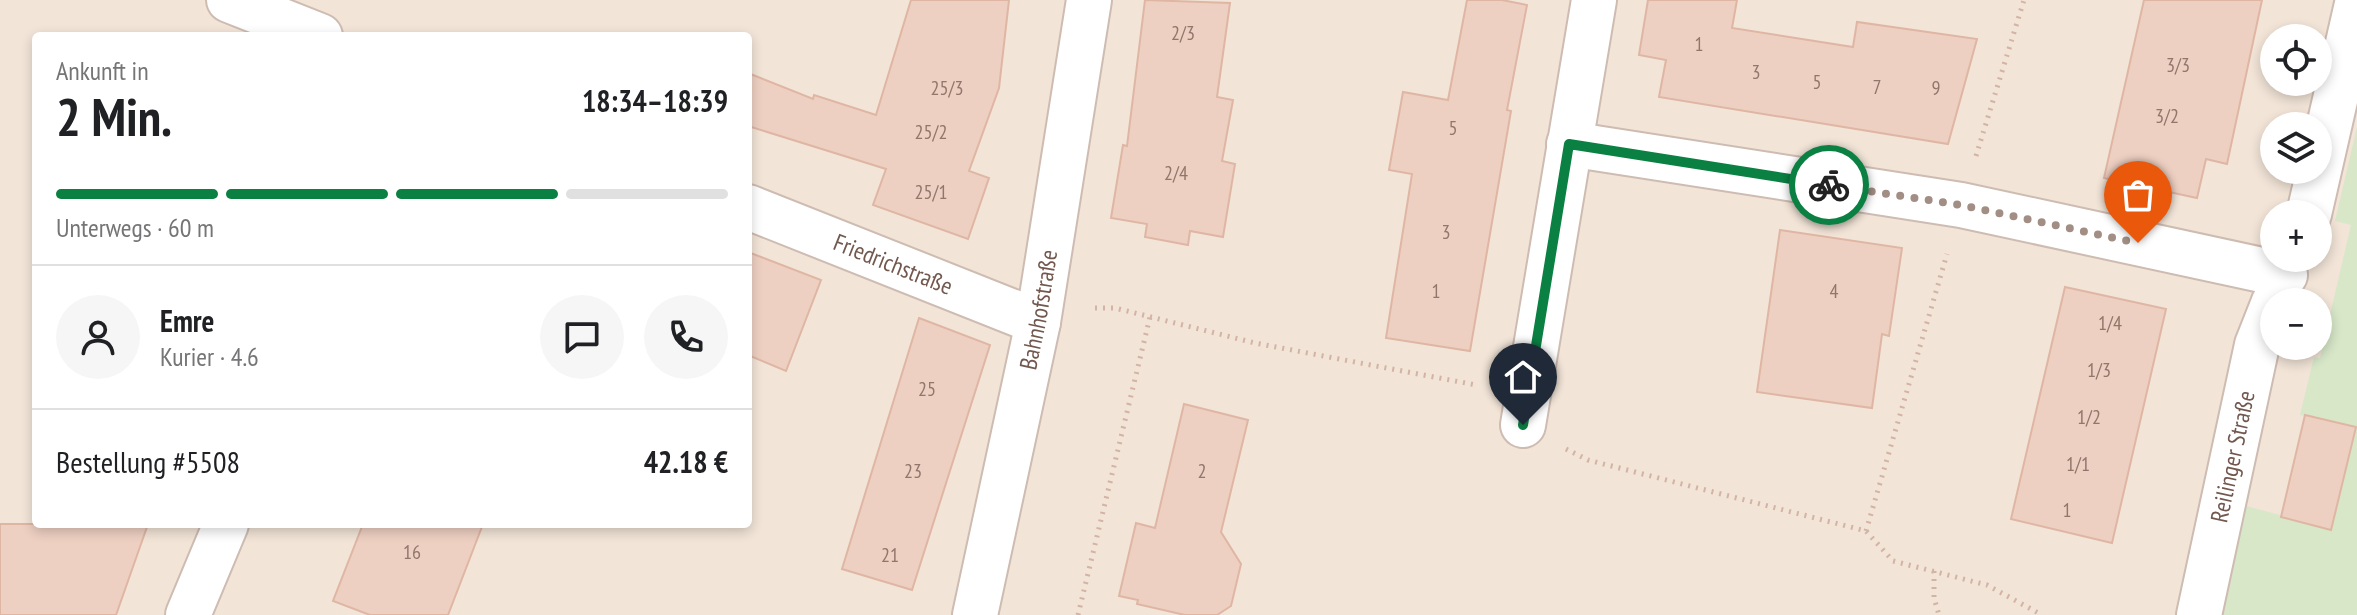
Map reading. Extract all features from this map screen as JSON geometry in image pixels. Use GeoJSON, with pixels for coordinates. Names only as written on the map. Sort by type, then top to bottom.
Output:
{"type":"FeatureCollection","features":[{"type":"Feature","properties":{"kind":"street"},"geometry":{"type":"LineString","coordinates":[[229,0],[310,32]]}},
{"type":"Feature","properties":{"kind":"street","name":"Bahnhofstraße"},"geometry":{"type":"LineString","coordinates":[[975,615],[1038,322],[1089,0]]}},
{"type":"Feature","properties":{"kind":"street"},"geometry":{"type":"LineString","coordinates":[[1526,410],[1594,0]]}},
{"type":"Feature","properties":{"kind":"street"},"geometry":{"type":"LineString","coordinates":[[2312,200],[2357,4]]}},
{"type":"Feature","properties":{"kind":"street"},"geometry":{"type":"LineString","coordinates":[[1569,144],[1961,205],[2281,284]]}},
{"type":"Feature","properties":{"kind":"street","name":"Friedrichstraße"},"geometry":{"type":"LineString","coordinates":[[752,209],[1038,322]]}},
{"type":"Feature","properties":{"kind":"street","name":"Reilinger Straße"},"geometry":{"type":"LineString","coordinates":[[2199,615],[2257,345],[2281,284]]}},
{"type":"Feature","properties":{"kind":"street"},"geometry":{"type":"LineString","coordinates":[[188,615],[224,528]]}},
{"type":"Feature","properties":{"kind":"path"},"geometry":{"type":"LineString","coordinates":[[1866,531],[2024,0]]}},
{"type":"Feature","properties":{"kind":"path"},"geometry":{"type":"LineString","coordinates":[[1038,322],[1073,308],[1115,308],[1384,370],[1526,410],[1588,460],[1866,531],[1893,561],[1987,585],[2042,615]]}},
{"type":"Feature","properties":{"kind":"path"},"geometry":{"type":"LineString","coordinates":[[1078,615],[1150,316]]}},
{"type":"Feature","properties":{"kind":"path"},"geometry":{"type":"LineString","coordinates":[[1934,571],[1934,598],[1939,615]]}},
{"type":"Feature","properties":{"kind":"shaded area"},"geometry":{"type":"Polygon","coordinates":[[[0,0],[2357,0],[2356,427],[2331,530],[2263,615],[0,615],[0,0]]]}},
{"type":"Feature","properties":{"kind":"green space"},"geometry":{"type":"Polygon","coordinates":[[[2357,127],[2357,615],[2222,615],[2246,506],[2331,529],[2356,428],[2300,415],[2313,360],[2332,360],[2332,307],[2351,225],[2335,221],[2357,127]]]}},
{"type":"Feature","properties":{"kind":"building"},"geometry":{"type":"Polygon","coordinates":[[[911,0],[1009,0],[999,88],[969,171],[989,178],[968,239],[873,205],[886,169],[752,127],[752,75],[813,99],[814,95],[876,115],[911,0]]]}},
{"type":"Feature","properties":{"kind":"building"},"geometry":{"type":"Polygon","coordinates":[[[1145,0],[1230,3],[1217,97],[1233,100],[1222,161],[1235,164],[1223,237],[1190,231],[1188,245],[1145,237],[1147,224],[1111,218],[1123,145],[1127,146],[1145,0]]]}},
{"type":"Feature","properties":{"kind":"building"},"geometry":{"type":"Polygon","coordinates":[[[1467,0],[1502,0],[1527,5],[1507,110],[1511,111],[1470,351],[1386,338],[1412,174],[1389,170],[1403,92],[1448,100],[1467,0]]]}},
{"type":"Feature","properties":{"kind":"building"},"geometry":{"type":"Polygon","coordinates":[[[1648,0],[1737,0],[1732,28],[1853,47],[1857,22],[1977,39],[1948,144],[1659,97],[1666,60],[1639,55],[1648,0]]]}},
{"type":"Feature","properties":{"kind":"building"},"geometry":{"type":"Polygon","coordinates":[[[2144,0],[2262,0],[2227,164],[2206,159],[2197,198],[2104,178],[2144,0]]]}},
{"type":"Feature","properties":{"kind":"building"},"geometry":{"type":"Polygon","coordinates":[[[1780,230],[1902,248],[1889,336],[1882,334],[1872,408],[1757,392],[1780,230]]]}},
{"type":"Feature","properties":{"kind":"building"},"geometry":{"type":"Polygon","coordinates":[[[752,254],[821,280],[786,371],[752,357],[752,254]]]}},
{"type":"Feature","properties":{"kind":"building"},"geometry":{"type":"Polygon","coordinates":[[[2065,287],[2166,309],[2112,543],[2011,519],[2065,287]]]}},
{"type":"Feature","properties":{"kind":"building"},"geometry":{"type":"Polygon","coordinates":[[[919,318],[990,345],[912,590],[842,569],[919,318]]]}},
{"type":"Feature","properties":{"kind":"building"},"geometry":{"type":"Polygon","coordinates":[[[1184,404],[1248,420],[1221,532],[1241,564],[1231,606],[1217,615],[1185,615],[1137,604],[1138,600],[1119,596],[1136,523],[1155,528],[1184,404]]]}},
{"type":"Feature","properties":{"kind":"building"},"geometry":{"type":"Polygon","coordinates":[[[2305,415],[2356,427],[2331,530],[2281,517],[2305,415]]]}},
{"type":"Feature","properties":{"kind":"building"},"geometry":{"type":"Polygon","coordinates":[[[0,524],[32,524],[32,528],[147,528],[116,615],[0,615],[0,524]]]}},
{"type":"Feature","properties":{"kind":"building"},"geometry":{"type":"Polygon","coordinates":[[[361,528],[481,528],[448,615],[370,615],[333,601],[361,528]]]}},
{"type":"Feature","properties":{"kind":"way so far"},"geometry":{"type":"LineString","coordinates":[[1829,185],[1961,205],[2138,243]]}},
{"type":"Feature","properties":{"kind":"route"},"geometry":{"type":"LineString","coordinates":[[1523,425],[1569,144],[1829,185]]}}]}
